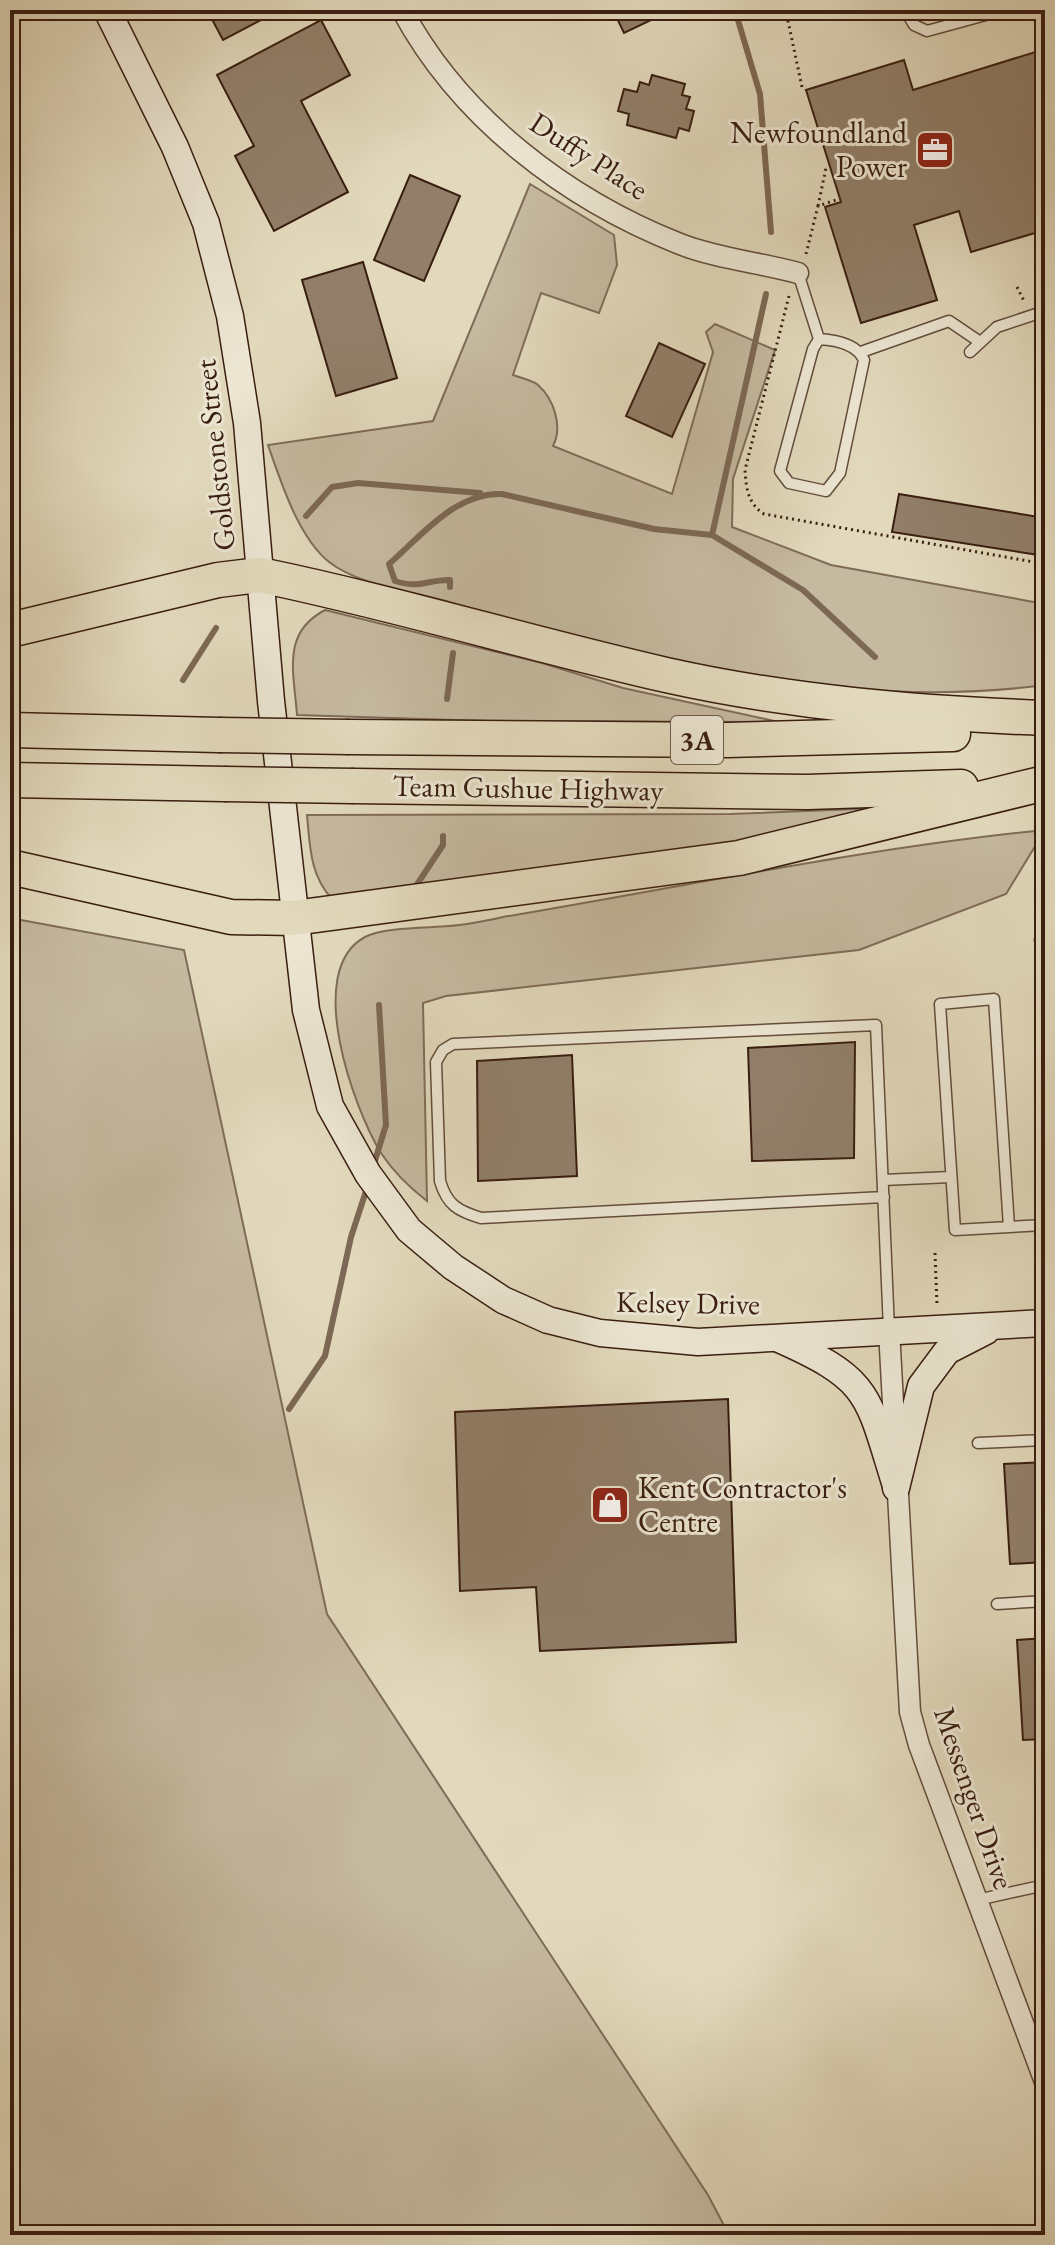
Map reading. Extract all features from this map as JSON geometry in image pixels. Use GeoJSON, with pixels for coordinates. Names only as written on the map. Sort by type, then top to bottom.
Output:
{"type":"FeatureCollection","features":[{"type":"Feature","properties":{"kind":"highway"},"geometry":{"type":"LineString","coordinates":[[10,630],[218,580],[260,575],[325,588],[667,675],[801,700],[886,711],[1045,718]]}},
{"type":"Feature","properties":{"kind":"highway","name":"Team Gushue Highway"},"geometry":{"type":"LineString","coordinates":[[10,730],[743,740],[983,733],[1045,726]]}},
{"type":"Feature","properties":{"kind":"highway","name":"Team Gushue Highway"},"geometry":{"type":"LineString","coordinates":[[10,780],[807,792],[898,791],[1045,781]]}},
{"type":"Feature","properties":{"kind":"highway"},"geometry":{"type":"LineString","coordinates":[[10,867],[231,917],[294,918],[739,858],[1045,781]]}},
{"type":"Feature","properties":{"kind":"main road","name":"Goldstone Street"},"geometry":{"type":"LineString","coordinates":[[107,10],[175,147],[206,223],[220,272],[241,379],[294,918]]}},
{"type":"Feature","properties":{"kind":"main road","name":"Kelsey Drive"},"geometry":{"type":"LineString","coordinates":[[294,918],[306,1010],[330,1106],[368,1174],[409,1230],[503,1300],[548,1320],[600,1333],[698,1342],[1045,1323]]}},
{"type":"Feature","properties":{"kind":"main road"},"geometry":{"type":"LineString","coordinates":[[896,1488],[913,1408],[932,1368],[947,1351],[1000,1324]]}},
{"type":"Feature","properties":{"kind":"main road"},"geometry":{"type":"LineString","coordinates":[[775,1337],[837,1367],[861,1391],[871,1406],[896,1488]]}},
{"type":"Feature","properties":{"kind":"street","name":"Duffy Place"},"geometry":{"type":"LineString","coordinates":[[402,10],[439,69],[471,105],[503,137],[579,192],[682,245],[802,264]]}},
{"type":"Feature","properties":{"kind":"street","name":"Messenger Drive"},"geometry":{"type":"LineString","coordinates":[[889,1330],[910,1712],[1045,2082]]}},
{"type":"Feature","properties":{"kind":"lane"},"geometry":{"type":"LineString","coordinates":[[905,10],[914,25],[927,31],[1004,10]]}},
{"type":"Feature","properties":{"kind":"lane"},"geometry":{"type":"LineString","coordinates":[[802,264],[819,339],[781,461],[782,479],[826,491],[834,486],[840,473],[864,360],[861,352]]}},
{"type":"Feature","properties":{"kind":"lane"},"geometry":{"type":"LineString","coordinates":[[970,352],[997,327],[1045,311]]}},
{"type":"Feature","properties":{"kind":"lane"},"geometry":{"type":"LineString","coordinates":[[819,339],[835,340],[861,352],[949,321],[980,342]]}},
{"type":"Feature","properties":{"kind":"lane"},"geometry":{"type":"LineString","coordinates":[[1009,1227],[994,999],[940,1004],[955,1230],[1009,1227],[1045,1225]]}},
{"type":"Feature","properties":{"kind":"lane"},"geometry":{"type":"LineString","coordinates":[[884,1197],[481,1218],[457,1210],[445,1197],[440,1181],[436,1062],[443,1050],[453,1044],[876,1025],[884,1197],[889,1330]]}},
{"type":"Feature","properties":{"kind":"lane"},"geometry":{"type":"LineString","coordinates":[[883,1180],[951,1177]]}},
{"type":"Feature","properties":{"kind":"lane"},"geometry":{"type":"LineString","coordinates":[[978,1443],[1045,1440]]}},
{"type":"Feature","properties":{"kind":"lane"},"geometry":{"type":"LineString","coordinates":[[997,1604],[1045,1601]]}},
{"type":"Feature","properties":{"kind":"lane"},"geometry":{"type":"LineString","coordinates":[[977,1900],[1045,1885]]}},
{"type":"Feature","properties":{"kind":"path"},"geometry":{"type":"LineString","coordinates":[[802,87],[788,21],[791,15],[803,10]]}},
{"type":"Feature","properties":{"kind":"path"},"geometry":{"type":"LineString","coordinates":[[802,264],[826,168]]}},
{"type":"Feature","properties":{"kind":"path"},"geometry":{"type":"LineString","coordinates":[[818,206],[836,200]]}},
{"type":"Feature","properties":{"kind":"path"},"geometry":{"type":"LineString","coordinates":[[935,1253],[938,1329]]}},
{"type":"Feature","properties":{"kind":"shaded area"},"geometry":{"type":"Polygon","coordinates":[[[530,184],[614,235],[617,265],[599,313],[541,293],[513,375],[536,383],[548,398],[557,422],[553,446],[672,494],[713,352],[706,332],[715,324],[775,350],[733,479],[732,527],[831,565],[1045,604],[1045,685],[969,692],[894,691],[819,686],[744,675],[595,643],[371,582],[329,562],[300,524],[268,445],[433,421],[530,184]]]}},
{"type":"Feature","properties":{"kind":"shaded area"},"geometry":{"type":"Polygon","coordinates":[[[325,610],[542,663],[623,688],[779,722],[487,721],[297,715],[293,669],[296,642],[311,619],[325,610]]]}},
{"type":"Feature","properties":{"kind":"shaded area"},"geometry":{"type":"Polygon","coordinates":[[[932,806],[655,859],[332,899],[315,870],[307,815],[730,814],[932,806]]]}},
{"type":"Feature","properties":{"kind":"shaded area"},"geometry":{"type":"Polygon","coordinates":[[[1045,830],[1006,894],[859,950],[446,996],[423,1003],[427,1201],[386,1160],[358,1105],[340,1041],[336,1008],[338,978],[347,954],[365,937],[394,930],[469,924],[909,847],[1045,830]]]}},
{"type":"Feature","properties":{"kind":"shaded area"},"geometry":{"type":"Polygon","coordinates":[[[10,918],[184,950],[327,1614],[708,2195],[729,2235],[10,2235],[10,918]]]}},
{"type":"Feature","properties":{"kind":"building"},"geometry":{"type":"Polygon","coordinates":[[[207,10],[280,10],[223,40],[207,10]]]}},
{"type":"Feature","properties":{"kind":"building"},"geometry":{"type":"Polygon","coordinates":[[[613,10],[672,10],[624,33],[613,10]]]}},
{"type":"Feature","properties":{"kind":"building"},"geometry":{"type":"Polygon","coordinates":[[[321,20],[350,75],[301,101],[348,192],[274,231],[235,156],[254,146],[217,75],[321,20]]]}},
{"type":"Feature","properties":{"kind":"building","name":"Newfoundland Power"},"geometry":{"type":"Polygon","coordinates":[[[1045,49],[1045,230],[971,252],[959,211],[914,225],[937,300],[861,323],[825,207],[841,202],[806,90],[904,60],[913,90],[1045,49]]]}},
{"type":"Feature","properties":{"kind":"building"},"geometry":{"type":"Polygon","coordinates":[[[652,75],[685,84],[682,95],[690,97],[686,109],[694,111],[689,131],[679,128],[676,138],[627,125],[629,114],[618,111],[624,89],[637,92],[640,82],[649,85],[652,75]]]}},
{"type":"Feature","properties":{"kind":"building"},"geometry":{"type":"Polygon","coordinates":[[[410,175],[460,196],[424,281],[374,260],[410,175]]]}},
{"type":"Feature","properties":{"kind":"building"},"geometry":{"type":"Polygon","coordinates":[[[363,262],[397,378],[336,396],[302,280],[363,262]]]}},
{"type":"Feature","properties":{"kind":"building"},"geometry":{"type":"Polygon","coordinates":[[[659,343],[705,364],[672,437],[626,416],[659,343]]]}},
{"type":"Feature","properties":{"kind":"building"},"geometry":{"type":"Polygon","coordinates":[[[899,494],[1045,518],[1045,556],[892,532],[899,494]]]}},
{"type":"Feature","properties":{"kind":"building"},"geometry":{"type":"Polygon","coordinates":[[[855,1042],[854,1158],[752,1161],[748,1048],[855,1042]]]}},
{"type":"Feature","properties":{"kind":"building"},"geometry":{"type":"Polygon","coordinates":[[[572,1055],[577,1176],[478,1181],[477,1061],[572,1055]]]}},
{"type":"Feature","properties":{"kind":"building"},"geometry":{"type":"Polygon","coordinates":[[[728,1399],[736,1642],[540,1651],[536,1587],[460,1591],[455,1412],[728,1399]]]}},
{"type":"Feature","properties":{"kind":"building"},"geometry":{"type":"Polygon","coordinates":[[[1045,1462],[1045,1562],[1010,1564],[1004,1464],[1045,1462]]]}},
{"type":"Feature","properties":{"kind":"building"},"geometry":{"type":"Polygon","coordinates":[[[1045,1638],[1045,1739],[1023,1740],[1017,1640],[1045,1638]]]}},
{"type":"Feature","properties":{"kind":"waterway"},"geometry":{"type":"LineString","coordinates":[[735,10],[760,94],[771,232]]}},
{"type":"Feature","properties":{"kind":"waterway"},"geometry":{"type":"LineString","coordinates":[[766,294],[712,535],[803,590],[875,657]]}},
{"type":"Feature","properties":{"kind":"waterway"},"geometry":{"type":"LineString","coordinates":[[306,516],[332,487],[358,483],[480,493]]}},
{"type":"Feature","properties":{"kind":"waterway"},"geometry":{"type":"LineString","coordinates":[[450,587],[450,580],[417,584],[395,581],[389,564],[441,517],[485,495],[502,494],[654,529],[712,535]]}},
{"type":"Feature","properties":{"kind":"waterway"},"geometry":{"type":"LineString","coordinates":[[183,680],[216,628]]}},
{"type":"Feature","properties":{"kind":"waterway"},"geometry":{"type":"LineString","coordinates":[[447,699],[453,653]]}},
{"type":"Feature","properties":{"kind":"waterway"},"geometry":{"type":"LineString","coordinates":[[416,886],[443,845],[443,836]]}},
{"type":"Feature","properties":{"kind":"waterway"},"geometry":{"type":"LineString","coordinates":[[373,1167],[386,1125],[379,1005]]}},
{"type":"Feature","properties":{"kind":"waterway"},"geometry":{"type":"LineString","coordinates":[[289,1409],[325,1356],[351,1237],[368,1185]]}},
{"type":"Feature","properties":{"kind":"place","name":"Newfoundland Power"},"geometry":{"type":"Point","coordinates":[935,150]}},
{"type":"Feature","properties":{"kind":"place","name":"Kent Contractor's Centre"},"geometry":{"type":"Point","coordinates":[610,1505]}}]}
